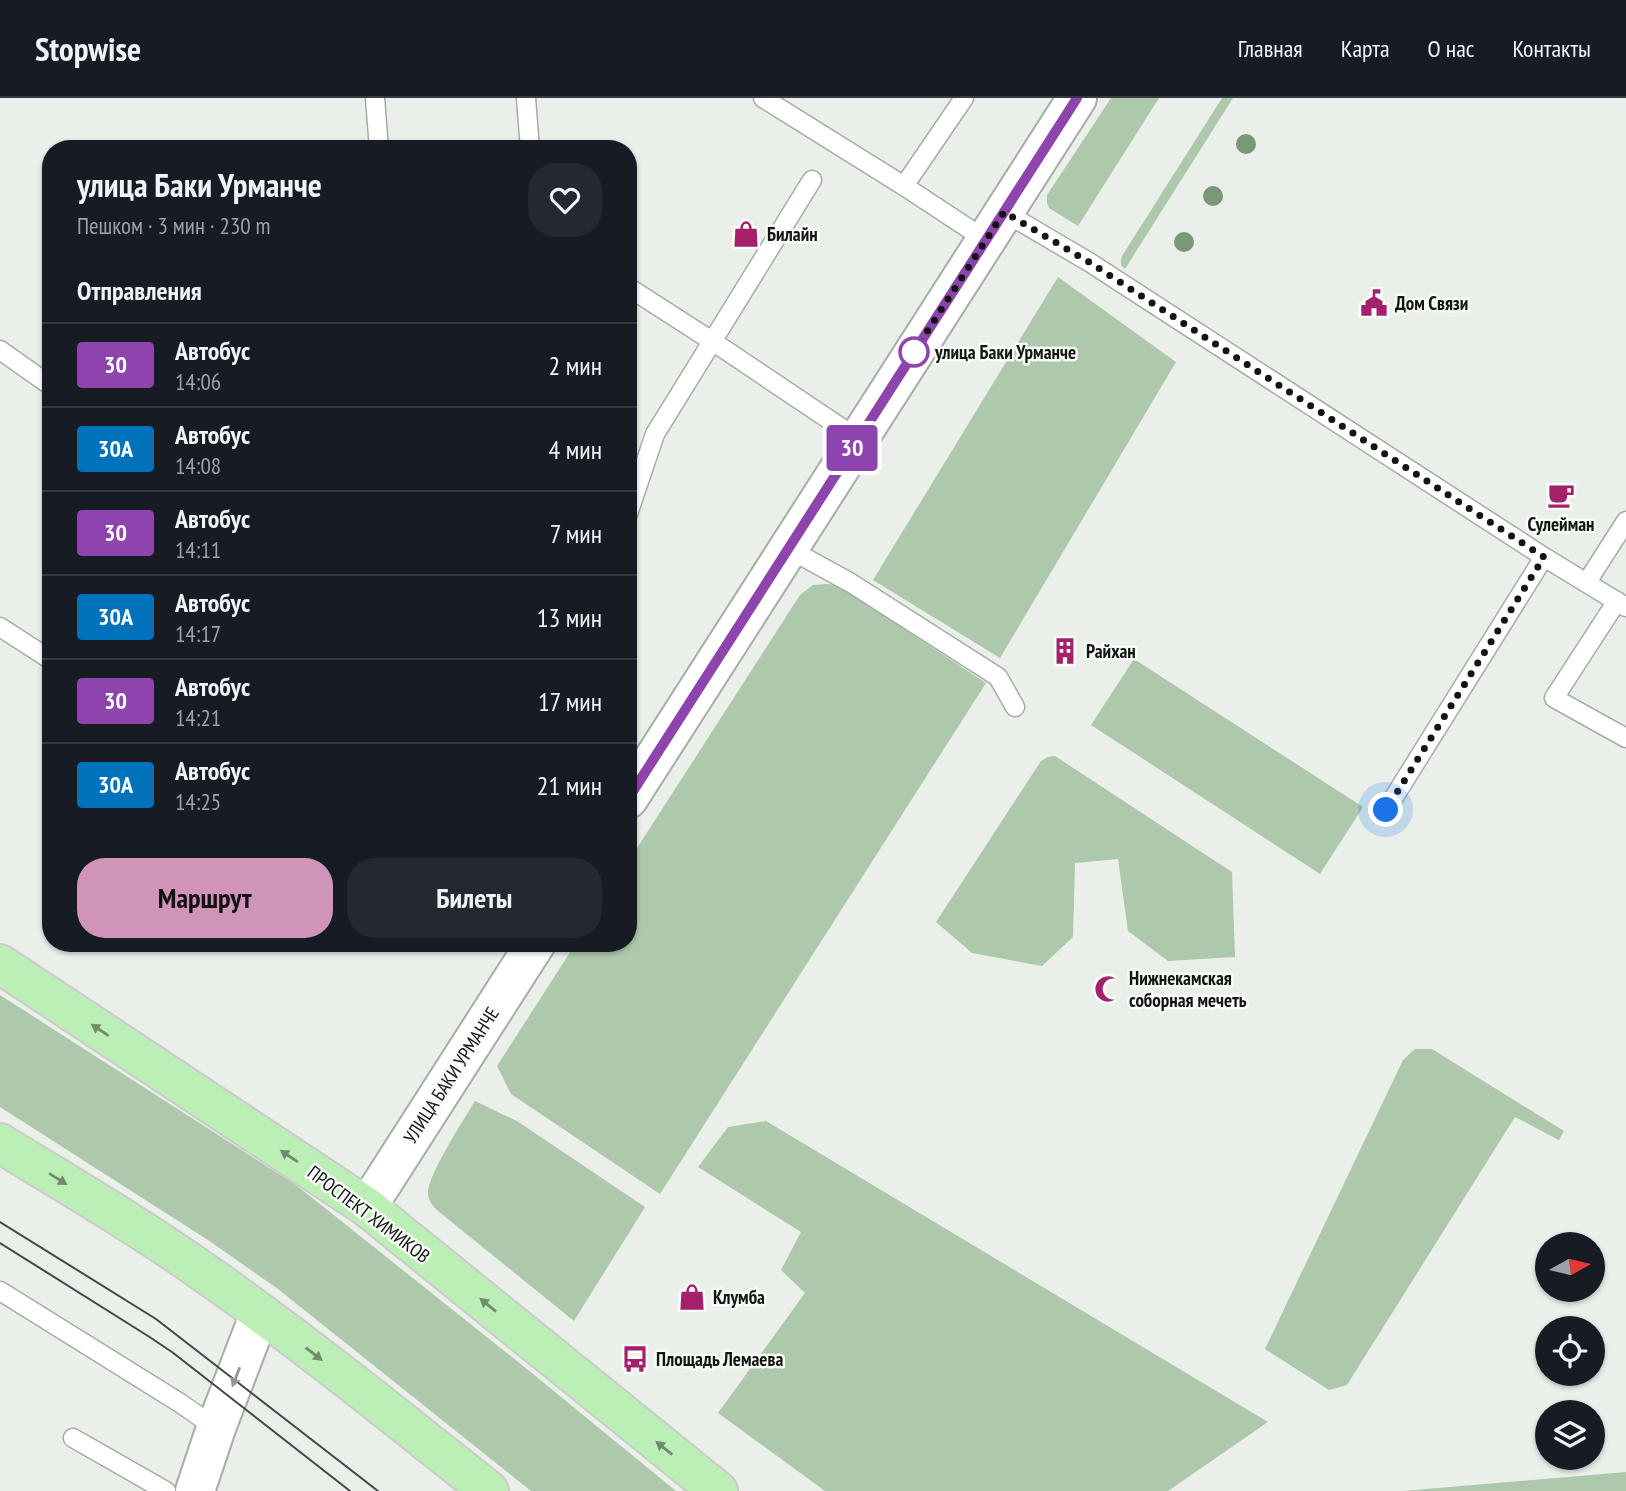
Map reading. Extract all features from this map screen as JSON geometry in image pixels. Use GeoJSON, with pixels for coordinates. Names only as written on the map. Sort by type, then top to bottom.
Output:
{"type":"FeatureCollection","features":[{"type":"Feature","properties":{"kind":"main road","name":"ПРОСПЕКТ ХИМИКОВ"},"geometry":{"type":"LineString","coordinates":[[0,964],[367,1207],[718,1491]]}},
{"type":"Feature","properties":{"kind":"main road"},"geometry":{"type":"LineString","coordinates":[[0,1143],[169,1249],[260,1313],[489,1491]]}},
{"type":"Feature","properties":{"kind":"street"},"geometry":{"type":"LineString","coordinates":[[637,785],[1077,98]]}},
{"type":"Feature","properties":{"kind":"street","name":"УЛИЦА БАКИ УРМАНЧЕ"},"geometry":{"type":"LineString","coordinates":[[367,1207],[530,952]]}},
{"type":"Feature","properties":{"kind":"street"},"geometry":{"type":"LineString","coordinates":[[195,1491],[260,1313]]}},
{"type":"Feature","properties":{"kind":"lane"},"geometry":{"type":"LineString","coordinates":[[375,98],[378,140]]}},
{"type":"Feature","properties":{"kind":"lane"},"geometry":{"type":"LineString","coordinates":[[526,98],[529,140]]}},
{"type":"Feature","properties":{"kind":"lane"},"geometry":{"type":"LineString","coordinates":[[763,98],[904,186],[995,226],[1089,262],[1544,557],[1621,604],[1553,698],[1626,738]]}},
{"type":"Feature","properties":{"kind":"lane"},"geometry":{"type":"LineString","coordinates":[[904,186],[964,98]]}},
{"type":"Feature","properties":{"kind":"lane"},"geometry":{"type":"LineString","coordinates":[[637,486],[654,434],[812,180]]}},
{"type":"Feature","properties":{"kind":"lane"},"geometry":{"type":"LineString","coordinates":[[637,293],[858,439]]}},
{"type":"Feature","properties":{"kind":"lane"},"geometry":{"type":"LineString","coordinates":[[0,350],[42,380]]}},
{"type":"Feature","properties":{"kind":"lane"},"geometry":{"type":"LineString","coordinates":[[1587,582],[1626,521]]}},
{"type":"Feature","properties":{"kind":"lane"},"geometry":{"type":"LineString","coordinates":[[789,548],[851,583],[998,677],[1015,706]]}},
{"type":"Feature","properties":{"kind":"lane"},"geometry":{"type":"LineString","coordinates":[[1386,810],[1544,557]]}},
{"type":"Feature","properties":{"kind":"lane"},"geometry":{"type":"LineString","coordinates":[[0,627],[42,654]]}},
{"type":"Feature","properties":{"kind":"lane"},"geometry":{"type":"LineString","coordinates":[[0,1292],[216,1428]]}},
{"type":"Feature","properties":{"kind":"lane"},"geometry":{"type":"LineString","coordinates":[[73,1438],[166,1491]]}},
{"type":"Feature","properties":{"kind":"green space"},"geometry":{"type":"Polygon","coordinates":[[[1111,98],[1159,98],[1078,226],[1049,208],[1047,195],[1111,98]]]}},
{"type":"Feature","properties":{"kind":"green space"},"geometry":{"type":"Polygon","coordinates":[[[1222,98],[1233,98],[1125,269],[1121,263],[1122,256],[1222,98]]]}},
{"type":"Feature","properties":{"kind":"green space"},"geometry":{"type":"Polygon","coordinates":[[[1058,277],[1176,362],[1000,658],[873,580],[1058,277]]]}},
{"type":"Feature","properties":{"kind":"green space"},"geometry":{"type":"Polygon","coordinates":[[[813,585],[837,585],[986,683],[660,1194],[511,1094],[497,1066],[570,952],[637,952],[637,848],[800,595],[813,585]]]}},
{"type":"Feature","properties":{"kind":"green space"},"geometry":{"type":"Polygon","coordinates":[[[1134,659],[1363,807],[1320,874],[1091,725],[1134,659]]]}},
{"type":"Feature","properties":{"kind":"green space"},"geometry":{"type":"Polygon","coordinates":[[[1055,756],[1232,872],[1235,957],[1168,961],[1128,931],[1118,859],[1075,863],[1073,937],[1042,966],[972,953],[936,922],[1041,761],[1055,756]]]}},
{"type":"Feature","properties":{"kind":"green space"},"geometry":{"type":"Polygon","coordinates":[[[0,995],[296,1185],[676,1491],[531,1491],[278,1289],[208,1240],[0,1107],[0,995]]]}},
{"type":"Feature","properties":{"kind":"green space"},"geometry":{"type":"Polygon","coordinates":[[[1415,1049],[1432,1049],[1564,1131],[1559,1140],[1515,1117],[1347,1385],[1329,1390],[1265,1349],[1403,1060],[1415,1049]]]}},
{"type":"Feature","properties":{"kind":"green space"},"geometry":{"type":"Polygon","coordinates":[[[475,1101],[517,1121],[645,1207],[574,1321],[438,1211],[430,1201],[428,1192],[434,1173],[475,1101]]]}},
{"type":"Feature","properties":{"kind":"green space"},"geometry":{"type":"Polygon","coordinates":[[[766,1121],[1268,1422],[1168,1491],[825,1491],[718,1413],[805,1293],[781,1270],[801,1232],[698,1167],[728,1127],[766,1121]]]}},
{"type":"Feature","properties":{"kind":"green space"},"geometry":{"type":"Polygon","coordinates":[[[1626,1472],[1626,1491],[1403,1491],[1626,1472]]]}},
{"type":"Feature","properties":{"kind":"tram line"},"geometry":{"type":"LineString","coordinates":[[0,1222],[156,1319],[378,1491]]}},
{"type":"Feature","properties":{"kind":"tram line"},"geometry":{"type":"LineString","coordinates":[[0,1243],[172,1352],[350,1491]]}},
{"type":"Feature","properties":{"kind":"bus line","name":"30"},"geometry":{"type":"LineString","coordinates":[[637,785],[1077,98]]}},
{"type":"Feature","properties":{"kind":"place","name":"Билайн"},"geometry":{"type":"Point","coordinates":[746,234]}},
{"type":"Feature","properties":{"kind":"place","name":"Дом Связи"},"geometry":{"type":"Point","coordinates":[1374,303]}},
{"type":"Feature","properties":{"kind":"place","name":"улица Баки Урманче"},"geometry":{"type":"Point","coordinates":[914,352]}},
{"type":"Feature","properties":{"kind":"place","name":"Сулейман"},"geometry":{"type":"Point","coordinates":[1561,495]}},
{"type":"Feature","properties":{"kind":"place","name":"Райхан"},"geometry":{"type":"Point","coordinates":[1065,651]}},
{"type":"Feature","properties":{"kind":"place","name":"Нижнекамская соборная мечеть"},"geometry":{"type":"Point","coordinates":[1108,989]}},
{"type":"Feature","properties":{"kind":"place","name":"Клумба"},"geometry":{"type":"Point","coordinates":[692,1297]}},
{"type":"Feature","properties":{"kind":"place","name":"Площадь Лемаева"},"geometry":{"type":"Point","coordinates":[635,1359]}},
{"type":"Feature","properties":{"kind":"route"},"geometry":{"type":"LineString","coordinates":[[914,352],[1004,212],[1089,262],[1544,557],[1386,810]]}}]}
